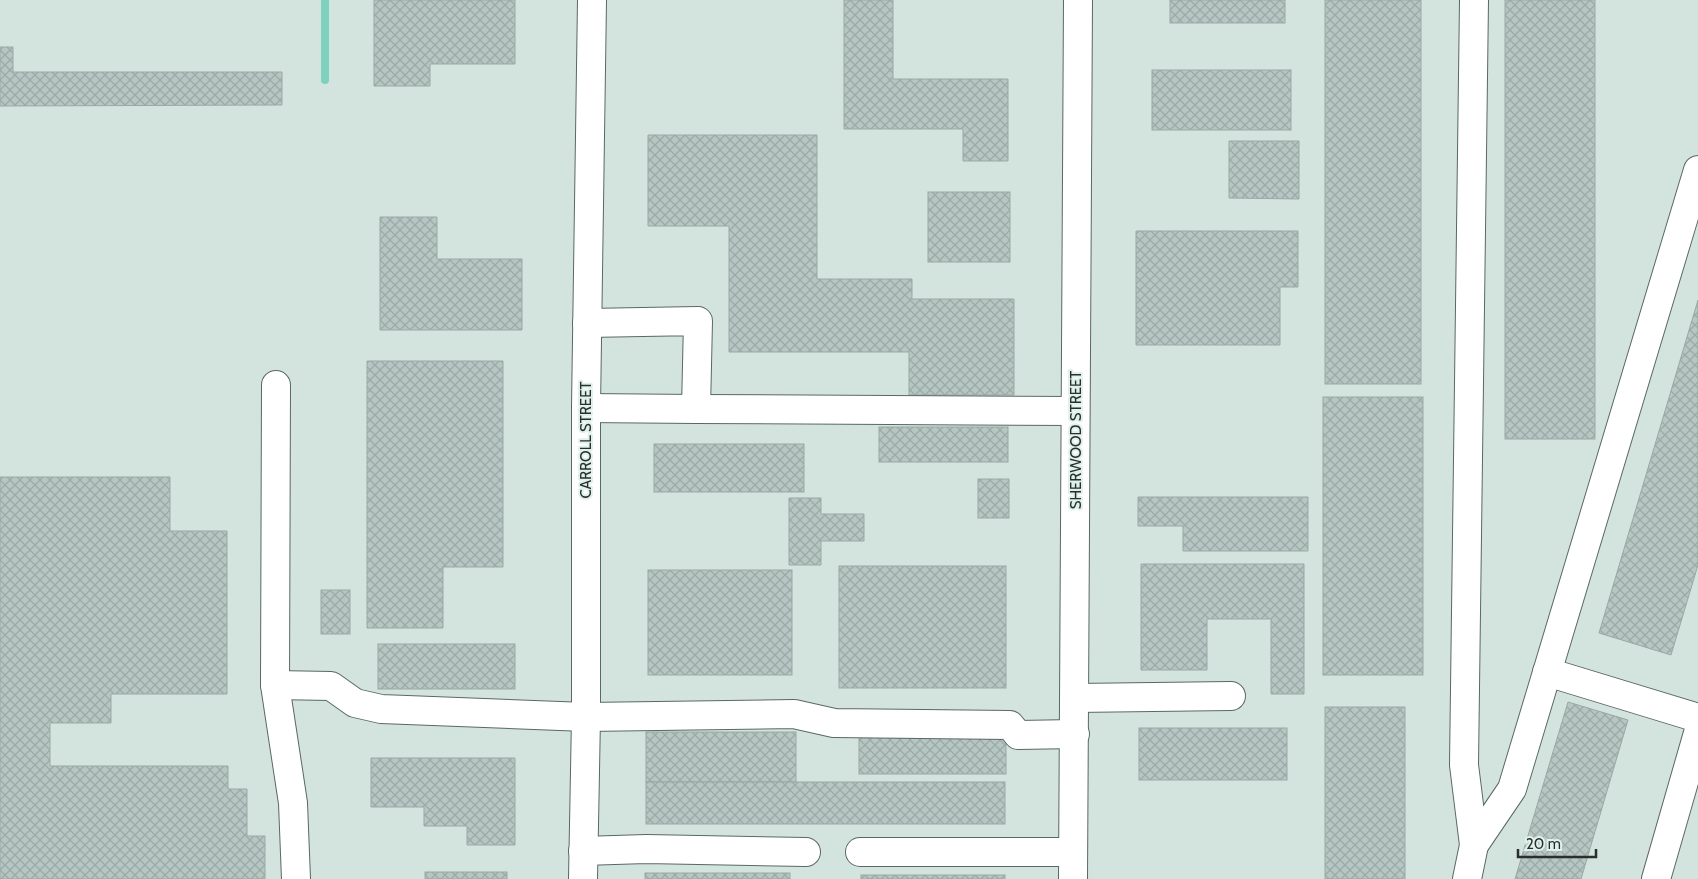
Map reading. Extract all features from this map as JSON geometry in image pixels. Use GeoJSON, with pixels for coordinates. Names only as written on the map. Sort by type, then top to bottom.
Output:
{"type":"FeatureCollection","features":[{"type":"Feature","properties":{"kind":"street","name":"CARROLL STREET"},"geometry":{"type":"LineString","coordinates":[[583,879],[586,716],[586,408],[592,0]]}},
{"type":"Feature","properties":{"kind":"street","name":"SHERWOOD STREET"},"geometry":{"type":"LineString","coordinates":[[1073,879],[1078,0]]}},
{"type":"Feature","properties":{"kind":"street"},"geometry":{"type":"LineString","coordinates":[[1467,879],[1474,845],[1464,765],[1474,0]]}},
{"type":"Feature","properties":{"kind":"street"},"geometry":{"type":"LineString","coordinates":[[1474,845],[1512,790],[1698,170]]}},
{"type":"Feature","properties":{"kind":"street"},"geometry":{"type":"LineString","coordinates":[[587,323],[698,321],[696,409]]}},
{"type":"Feature","properties":{"kind":"street"},"geometry":{"type":"LineString","coordinates":[[276,385],[275,685],[293,803],[296,879]]}},
{"type":"Feature","properties":{"kind":"street"},"geometry":{"type":"LineString","coordinates":[[586,408],[1076,411]]}},
{"type":"Feature","properties":{"kind":"street"},"geometry":{"type":"LineString","coordinates":[[1547,672],[1698,718]]}},
{"type":"Feature","properties":{"kind":"street"},"geometry":{"type":"LineString","coordinates":[[275,685],[331,686],[355,704],[381,709],[586,716],[794,714],[834,723],[1010,725],[1018,735],[1075,734]]}},
{"type":"Feature","properties":{"kind":"street"},"geometry":{"type":"LineString","coordinates":[[1075,698],[1231,696]]}},
{"type":"Feature","properties":{"kind":"street"},"geometry":{"type":"LineString","coordinates":[[1656,879],[1698,733]]}},
{"type":"Feature","properties":{"kind":"street"},"geometry":{"type":"LineString","coordinates":[[583,851],[646,849],[806,852]]}},
{"type":"Feature","properties":{"kind":"street"},"geometry":{"type":"LineString","coordinates":[[860,852],[1073,852]]}},
{"type":"Feature","properties":{"kind":"building"},"geometry":{"type":"Polygon","coordinates":[[[374,0],[515,0],[515,64],[430,64],[430,86],[374,86],[374,0]]]}},
{"type":"Feature","properties":{"kind":"building"},"geometry":{"type":"Polygon","coordinates":[[[844,0],[893,0],[893,79],[1008,79],[1008,161],[963,161],[963,129],[844,129],[844,0]]]}},
{"type":"Feature","properties":{"kind":"building"},"geometry":{"type":"Polygon","coordinates":[[[1170,0],[1285,0],[1285,23],[1170,23],[1170,0]]]}},
{"type":"Feature","properties":{"kind":"building"},"geometry":{"type":"Polygon","coordinates":[[[1325,0],[1421,0],[1421,384],[1325,384],[1325,0]]]}},
{"type":"Feature","properties":{"kind":"building"},"geometry":{"type":"Polygon","coordinates":[[[1505,0],[1595,0],[1595,439],[1505,439],[1505,0]]]}},
{"type":"Feature","properties":{"kind":"building"},"geometry":{"type":"Polygon","coordinates":[[[0,47],[13,47],[13,72],[282,72],[282,105],[0,106],[0,47]]]}},
{"type":"Feature","properties":{"kind":"building"},"geometry":{"type":"Polygon","coordinates":[[[1152,70],[1291,70],[1291,130],[1152,130],[1152,70]]]}},
{"type":"Feature","properties":{"kind":"building"},"geometry":{"type":"Polygon","coordinates":[[[648,135],[817,135],[817,279],[912,279],[912,299],[1014,299],[1014,395],[909,395],[909,352],[729,352],[729,226],[648,226],[648,135]]]}},
{"type":"Feature","properties":{"kind":"building"},"geometry":{"type":"Polygon","coordinates":[[[1229,141],[1299,141],[1299,199],[1229,198],[1229,141]]]}},
{"type":"Feature","properties":{"kind":"building"},"geometry":{"type":"Polygon","coordinates":[[[928,192],[1010,192],[1010,262],[928,262],[928,192]]]}},
{"type":"Feature","properties":{"kind":"building"},"geometry":{"type":"Polygon","coordinates":[[[380,217],[437,217],[437,259],[522,259],[522,330],[380,330],[380,217]]]}},
{"type":"Feature","properties":{"kind":"building"},"geometry":{"type":"Polygon","coordinates":[[[1136,231],[1298,231],[1298,287],[1280,287],[1280,345],[1136,345],[1136,231]]]}},
{"type":"Feature","properties":{"kind":"building"},"geometry":{"type":"Polygon","coordinates":[[[1698,300],[1698,565],[1671,655],[1599,633],[1698,300]]]}},
{"type":"Feature","properties":{"kind":"building"},"geometry":{"type":"Polygon","coordinates":[[[367,361],[503,361],[503,567],[443,567],[443,628],[367,628],[367,361]]]}},
{"type":"Feature","properties":{"kind":"building"},"geometry":{"type":"Polygon","coordinates":[[[1323,397],[1423,397],[1423,675],[1323,675],[1323,397]]]}},
{"type":"Feature","properties":{"kind":"building"},"geometry":{"type":"Polygon","coordinates":[[[879,427],[1008,427],[1008,462],[879,462],[879,427]]]}},
{"type":"Feature","properties":{"kind":"building"},"geometry":{"type":"Polygon","coordinates":[[[654,444],[804,444],[804,492],[654,492],[654,444]]]}},
{"type":"Feature","properties":{"kind":"building"},"geometry":{"type":"Polygon","coordinates":[[[0,477],[170,477],[170,531],[227,531],[227,694],[111,694],[111,723],[50,723],[50,766],[228,766],[228,789],[247,789],[247,836],[265,836],[265,879],[0,879],[0,477]]]}},
{"type":"Feature","properties":{"kind":"building"},"geometry":{"type":"Polygon","coordinates":[[[978,479],[1009,479],[1009,518],[978,518],[978,479]]]}},
{"type":"Feature","properties":{"kind":"building"},"geometry":{"type":"Polygon","coordinates":[[[1138,497],[1308,497],[1308,551],[1183,551],[1183,526],[1138,526],[1138,497]]]}},
{"type":"Feature","properties":{"kind":"building"},"geometry":{"type":"Polygon","coordinates":[[[789,498],[821,498],[821,514],[864,514],[864,541],[821,541],[821,565],[789,565],[789,498]]]}},
{"type":"Feature","properties":{"kind":"building"},"geometry":{"type":"Polygon","coordinates":[[[1141,564],[1304,564],[1304,694],[1271,694],[1271,619],[1207,619],[1207,670],[1141,670],[1141,564]]]}},
{"type":"Feature","properties":{"kind":"building"},"geometry":{"type":"Polygon","coordinates":[[[839,566],[1006,566],[1006,688],[839,688],[839,566]]]}},
{"type":"Feature","properties":{"kind":"building"},"geometry":{"type":"Polygon","coordinates":[[[648,570],[792,570],[792,675],[648,675],[648,570]]]}},
{"type":"Feature","properties":{"kind":"building"},"geometry":{"type":"Polygon","coordinates":[[[321,590],[350,590],[350,634],[321,634],[321,590]]]}},
{"type":"Feature","properties":{"kind":"building"},"geometry":{"type":"Polygon","coordinates":[[[378,644],[515,644],[515,689],[378,689],[378,644]]]}},
{"type":"Feature","properties":{"kind":"building"},"geometry":{"type":"Polygon","coordinates":[[[1568,702],[1628,720],[1581,879],[1515,879],[1568,702]]]}},
{"type":"Feature","properties":{"kind":"building"},"geometry":{"type":"Polygon","coordinates":[[[1325,707],[1405,707],[1405,879],[1325,879],[1325,707]]]}},
{"type":"Feature","properties":{"kind":"building"},"geometry":{"type":"Polygon","coordinates":[[[1139,728],[1287,728],[1287,780],[1139,780],[1139,728]]]}},
{"type":"Feature","properties":{"kind":"building"},"geometry":{"type":"Polygon","coordinates":[[[859,729],[1006,729],[1006,774],[859,774],[859,729]]]}},
{"type":"Feature","properties":{"kind":"building"},"geometry":{"type":"Polygon","coordinates":[[[646,732],[796,732],[796,782],[646,782],[646,732]]]}},
{"type":"Feature","properties":{"kind":"building"},"geometry":{"type":"Polygon","coordinates":[[[371,758],[515,758],[515,845],[467,845],[467,826],[424,826],[424,807],[371,807],[371,758]]]}},
{"type":"Feature","properties":{"kind":"building"},"geometry":{"type":"Polygon","coordinates":[[[646,782],[1005,782],[1005,824],[646,824],[646,782]]]}},
{"type":"Feature","properties":{"kind":"building"},"geometry":{"type":"Polygon","coordinates":[[[425,872],[507,872],[507,879],[425,879],[425,872]]]}},
{"type":"Feature","properties":{"kind":"building"},"geometry":{"type":"Polygon","coordinates":[[[645,873],[790,873],[790,879],[645,879],[645,873]]]}},
{"type":"Feature","properties":{"kind":"building"},"geometry":{"type":"Polygon","coordinates":[[[861,875],[1005,875],[1005,879],[861,879],[861,875]]]}},
{"type":"Feature","properties":{"kind":"waterway"},"geometry":{"type":"LineString","coordinates":[[325,0],[325,80]]}}]}
